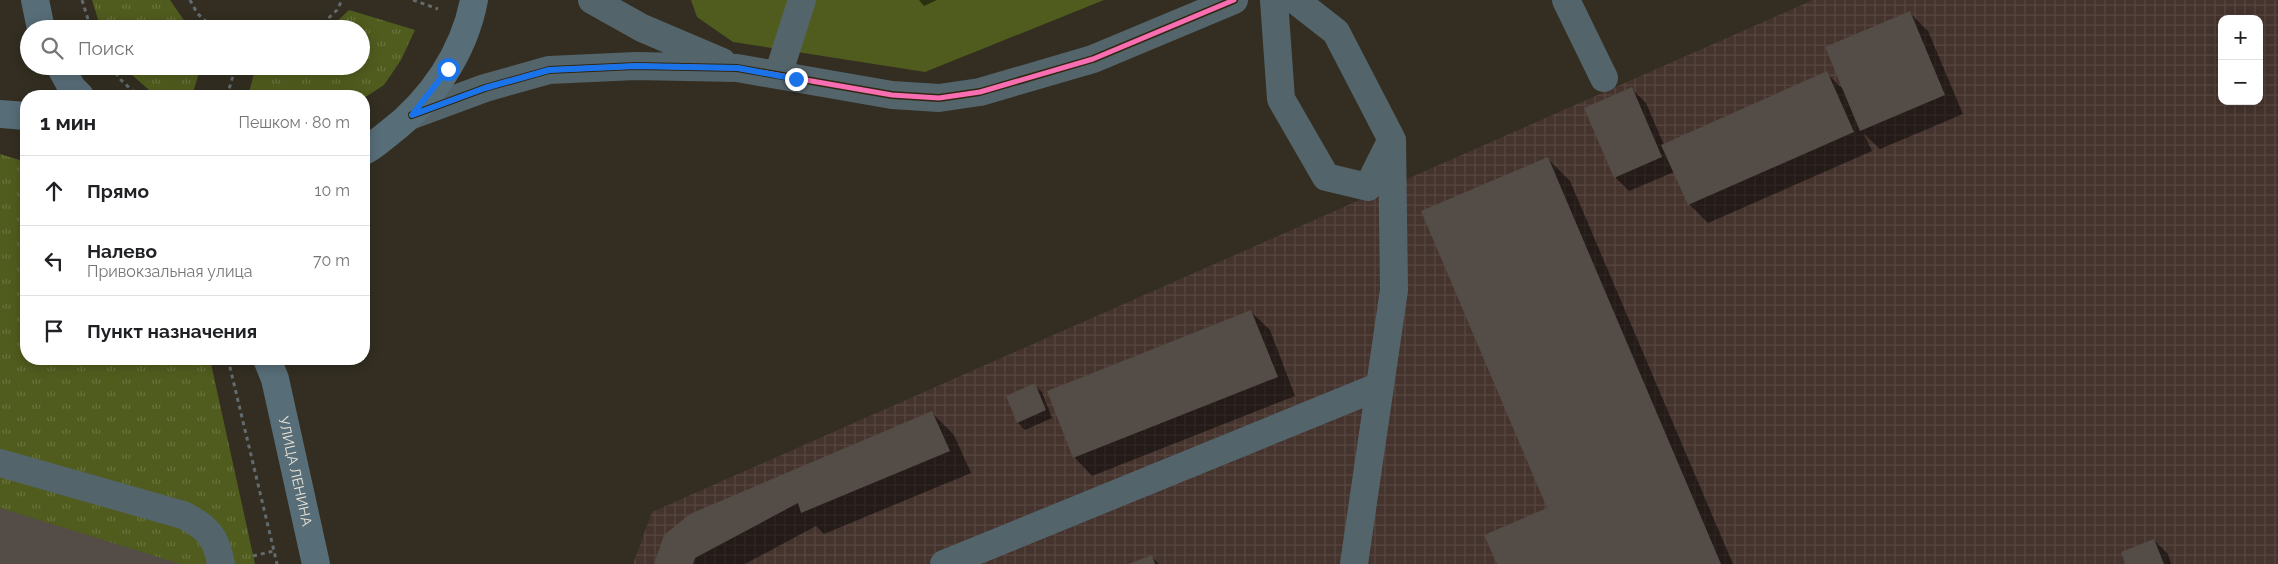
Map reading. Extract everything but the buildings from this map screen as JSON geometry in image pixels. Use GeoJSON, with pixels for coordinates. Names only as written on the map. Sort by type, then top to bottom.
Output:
{"type":"FeatureCollection","features":[{"type":"Feature","properties":{"kind":"main road"},"geometry":{"type":"LineString","coordinates":[[35,0],[39,20]]}},
{"type":"Feature","properties":{"kind":"main road"},"geometry":{"type":"LineString","coordinates":[[370,147],[412,115],[448,69],[471,16],[474,0]]}},
{"type":"Feature","properties":{"kind":"main road"},"geometry":{"type":"LineString","coordinates":[[65,75],[74,90]]}},
{"type":"Feature","properties":{"kind":"main road"},"geometry":{"type":"LineString","coordinates":[[0,114],[20,116]]}},
{"type":"Feature","properties":{"kind":"main road","name":"УЛИЦА ЛЕНИНА"},"geometry":{"type":"LineString","coordinates":[[274,366],[316,564]]}},
{"type":"Feature","properties":{"kind":"street"},"geometry":{"type":"LineString","coordinates":[[592,0],[642,28],[738,68]]}},
{"type":"Feature","properties":{"kind":"street"},"geometry":{"type":"LineString","coordinates":[[778,75],[802,0]]}},
{"type":"Feature","properties":{"kind":"street"},"geometry":{"type":"LineString","coordinates":[[412,115],[485,88],[549,70],[636,66],[738,68],[892,95],[939,98],[980,92],[1093,59],[1234,0]]}},
{"type":"Feature","properties":{"kind":"street"},"geometry":{"type":"LineString","coordinates":[[1274,0],[1282,99],[1326,177],[1368,187],[1392,140]]}},
{"type":"Feature","properties":{"kind":"street"},"geometry":{"type":"LineString","coordinates":[[1295,0],[1336,32],[1392,140],[1394,290],[1354,564]]}},
{"type":"Feature","properties":{"kind":"street"},"geometry":{"type":"LineString","coordinates":[[1566,0],[1604,78]]}},
{"type":"Feature","properties":{"kind":"street"},"geometry":{"type":"LineString","coordinates":[[944,564],[1380,386]]}},
{"type":"Feature","properties":{"kind":"street"},"geometry":{"type":"LineString","coordinates":[[0,463],[183,515],[204,526],[218,548],[222,564]]}},
{"type":"Feature","properties":{"kind":"path"},"geometry":{"type":"LineString","coordinates":[[82,0],[88,20]]}},
{"type":"Feature","properties":{"kind":"path"},"geometry":{"type":"LineString","coordinates":[[190,0],[197,13],[204,20]]}},
{"type":"Feature","properties":{"kind":"path"},"geometry":{"type":"LineString","coordinates":[[326,20],[337,10],[342,0]]}},
{"type":"Feature","properties":{"kind":"path"},"geometry":{"type":"LineString","coordinates":[[413,0],[438,9]]}},
{"type":"Feature","properties":{"kind":"path"},"geometry":{"type":"LineString","coordinates":[[435,16],[439,0]]}},
{"type":"Feature","properties":{"kind":"path"},"geometry":{"type":"LineString","coordinates":[[117,75],[132,90]]}},
{"type":"Feature","properties":{"kind":"path"},"geometry":{"type":"LineString","coordinates":[[229,90],[233,75]]}},
{"type":"Feature","properties":{"kind":"path"},"geometry":{"type":"LineString","coordinates":[[229,365],[274,551]]}},
{"type":"Feature","properties":{"kind":"shaded area"},"geometry":{"type":"Polygon","coordinates":[[[1813,0],[2278,0],[2278,564],[633,564],[652,512],[1813,0]]]}},
{"type":"Feature","properties":{"kind":"green space"},"geometry":{"type":"Polygon","coordinates":[[[92,0],[170,0],[184,20],[98,20],[92,0]]]}},
{"type":"Feature","properties":{"kind":"green space"},"geometry":{"type":"Polygon","coordinates":[[[691,0],[1104,0],[925,72],[733,42],[697,17],[691,0]]]}},
{"type":"Feature","properties":{"kind":"green space"},"geometry":{"type":"Polygon","coordinates":[[[349,10],[415,30],[401,60],[384,85],[370,94],[370,90],[250,90],[254,75],[370,75],[370,20],[338,20],[349,10]]]}},
{"type":"Feature","properties":{"kind":"green space"},"geometry":{"type":"Polygon","coordinates":[[[132,75],[198,75],[194,90],[149,90],[132,75]]]}},
{"type":"Feature","properties":{"kind":"green space"},"geometry":{"type":"Polygon","coordinates":[[[0,154],[20,160],[20,365],[211,365],[255,564],[0,564],[0,154]]]}},
{"type":"Feature","properties":{"kind":"cycle path"},"geometry":{"type":"LineString","coordinates":[[412,115],[485,88],[549,70],[636,66],[737,68],[892,95],[939,98],[980,92],[1093,59],[1234,0]]}},
{"type":"Feature","properties":{"kind":"route"},"geometry":{"type":"LineString","coordinates":[[448,69],[412,115],[485,88],[549,70],[636,66],[738,68],[796,79]]}}]}
